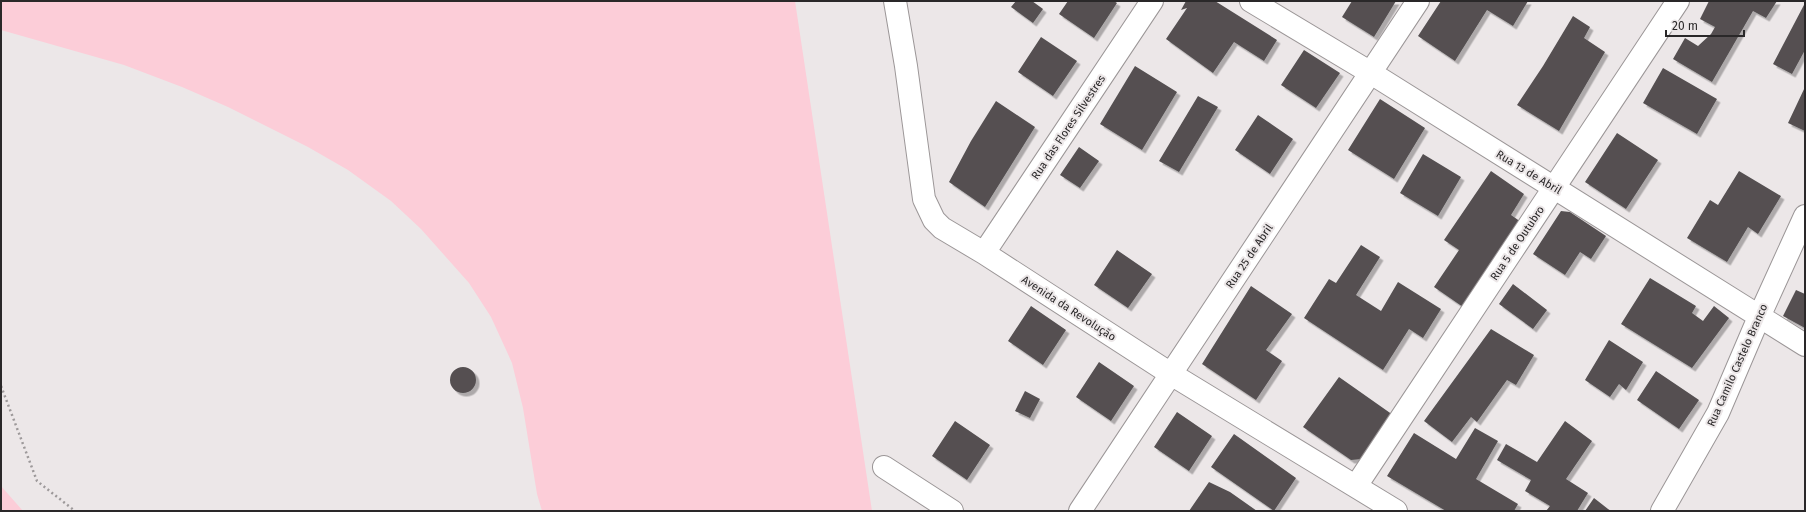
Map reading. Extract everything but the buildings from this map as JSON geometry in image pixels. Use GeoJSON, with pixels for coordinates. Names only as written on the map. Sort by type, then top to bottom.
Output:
{"type":"FeatureCollection","features":[{"type":"Feature","properties":{"kind":"street","name":"Avenida da Revolução"},"geometry":{"type":"LineString","coordinates":[[894,1],[906,66],[924,199],[934,220],[942,228],[984,253],[1171,374],[1396,511]]}},
{"type":"Feature","properties":{"kind":"street","name":"Rua das Flores Silvestres"},"geometry":{"type":"LineString","coordinates":[[984,253],[1152,1]]}},
{"type":"Feature","properties":{"kind":"street","name":"Rua 13 de Abril"},"geometry":{"type":"LineString","coordinates":[[1251,1],[1371,73],[1472,137],[1555,187],[1805,345]]}},
{"type":"Feature","properties":{"kind":"street","name":"Rua 25 de Abril"},"geometry":{"type":"LineString","coordinates":[[1080,511],[1418,1]]}},
{"type":"Feature","properties":{"kind":"street","name":"Rua 5 de Outubro"},"geometry":{"type":"LineString","coordinates":[[1356,486],[1678,1]]}},
{"type":"Feature","properties":{"kind":"street","name":"Rua Camilo Castelo Branco"},"geometry":{"type":"LineString","coordinates":[[1662,511],[1718,413],[1759,317],[1805,216]]}},
{"type":"Feature","properties":{"kind":"street"},"geometry":{"type":"LineString","coordinates":[[884,467],[952,511]]}},
{"type":"Feature","properties":{"kind":"path"},"geometry":{"type":"LineString","coordinates":[[1,386],[37,481],[74,511]]}},
{"type":"Feature","properties":{"kind":"shaded area"},"geometry":{"type":"Polygon","coordinates":[[[1,1],[795,1],[872,511],[542,511],[537,494],[523,408],[512,363],[491,317],[469,283],[421,229],[391,201],[348,170],[308,147],[228,107],[182,87],[124,65],[1,30],[1,1]]]}},
{"type":"Feature","properties":{"kind":"shaded area"},"geometry":{"type":"Polygon","coordinates":[[[1,486],[23,511],[1,511],[1,486]]]}}]}
